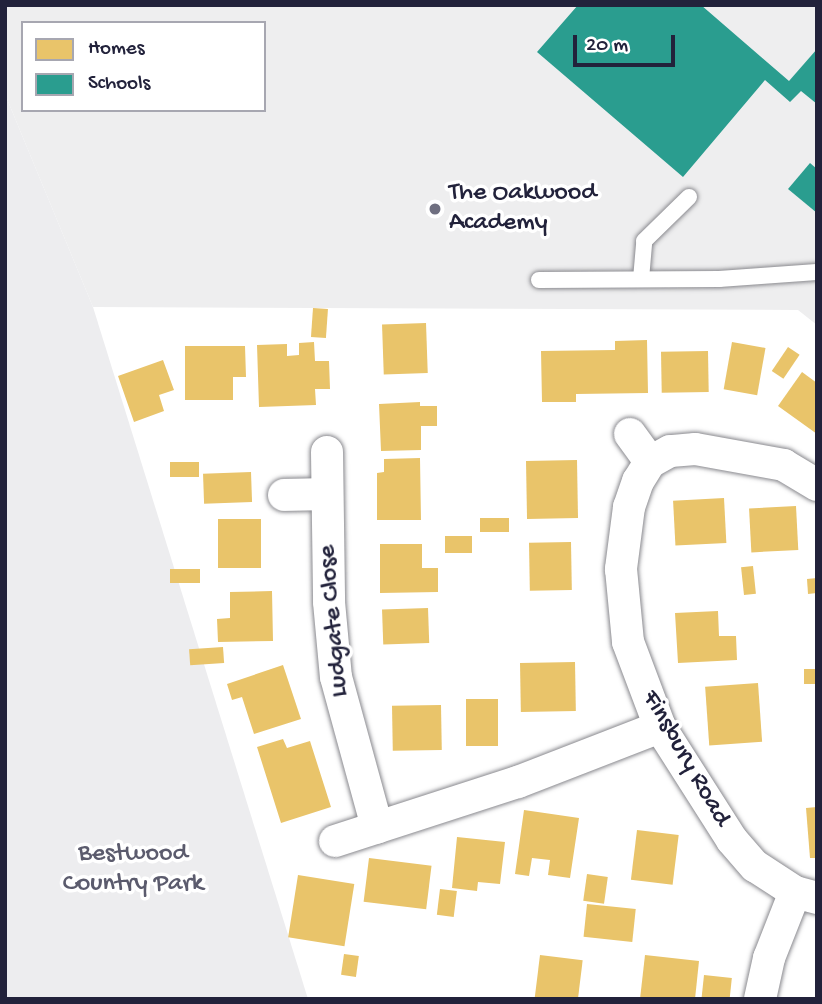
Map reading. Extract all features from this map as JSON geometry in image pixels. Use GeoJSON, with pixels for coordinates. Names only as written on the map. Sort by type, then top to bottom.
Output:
{"type":"FeatureCollection","features":[{"type":"Feature","properties":{"kind":"street"},"geometry":{"type":"LineString","coordinates":[[630,434],[650,462],[670,451],[695,449],[784,465],[817,485]]}},
{"type":"Feature","properties":{"kind":"street","name":"Ludgate Close"},"geometry":{"type":"LineString","coordinates":[[327,452],[336,677],[377,827]]}},
{"type":"Feature","properties":{"kind":"street","name":"Finsbury Road"},"geometry":{"type":"LineString","coordinates":[[650,462],[629,507],[622,606],[639,678],[660,727],[732,840],[755,866],[806,895]]}},
{"type":"Feature","properties":{"kind":"street"},"geometry":{"type":"LineString","coordinates":[[284,495],[327,494]]}},
{"type":"Feature","properties":{"kind":"street"},"geometry":{"type":"LineString","coordinates":[[335,841],[518,782],[660,727]]}},
{"type":"Feature","properties":{"kind":"street"},"geometry":{"type":"LineString","coordinates":[[760,999],[769,958],[806,895]]}},
{"type":"Feature","properties":{"kind":"lane"},"geometry":{"type":"LineString","coordinates":[[641,279],[644,241],[689,197]]}},
{"type":"Feature","properties":{"kind":"lane"},"geometry":{"type":"LineString","coordinates":[[540,280],[817,272]]}},
{"type":"Feature","properties":{"kind":"shaded area","name":"The Oakwood Academy"},"geometry":{"type":"Polygon","coordinates":[[[5,5],[817,5],[817,325],[798,310],[93,307],[5,94],[5,5]]]}},
{"type":"Feature","properties":{"kind":"green space","name":"Bestwood Country Park"},"geometry":{"type":"Polygon","coordinates":[[[5,94],[93,307],[308,999],[5,999],[5,94]]]}},
{"type":"Feature","properties":{"kind":"building: Homes"},"geometry":{"type":"Polygon","coordinates":[[[313,308],[328,309],[326,338],[311,337],[313,308]]]}},
{"type":"Feature","properties":{"kind":"building: Homes"},"geometry":{"type":"Polygon","coordinates":[[[426,323],[428,373],[384,375],[382,325],[426,323]]]}},
{"type":"Feature","properties":{"kind":"building: Homes"},"geometry":{"type":"Polygon","coordinates":[[[647,340],[648,393],[576,394],[576,402],[542,402],[541,351],[615,350],[615,341],[647,340]]]}},
{"type":"Feature","properties":{"kind":"building: Homes"},"geometry":{"type":"Polygon","coordinates":[[[314,342],[315,361],[329,361],[330,389],[315,389],[316,405],[259,407],[257,345],[287,344],[287,356],[299,355],[299,343],[314,342]]]}},
{"type":"Feature","properties":{"kind":"building: Homes"},"geometry":{"type":"Polygon","coordinates":[[[732,342],[765,348],[757,395],[724,389],[732,342]]]}},
{"type":"Feature","properties":{"kind":"building: Homes"},"geometry":{"type":"Polygon","coordinates":[[[185,346],[245,346],[246,377],[233,377],[233,400],[185,400],[185,346]]]}},
{"type":"Feature","properties":{"kind":"building: Homes"},"geometry":{"type":"Polygon","coordinates":[[[788,347],[800,355],[783,379],[772,371],[788,347]]]}},
{"type":"Feature","properties":{"kind":"building: Homes"},"geometry":{"type":"Polygon","coordinates":[[[708,351],[709,392],[662,393],[661,352],[708,351]]]}},
{"type":"Feature","properties":{"kind":"building: Homes"},"geometry":{"type":"Polygon","coordinates":[[[163,360],[174,390],[159,395],[164,411],[134,422],[118,376],[163,360]]]}},
{"type":"Feature","properties":{"kind":"building: Homes"},"geometry":{"type":"Polygon","coordinates":[[[802,372],[817,383],[817,434],[778,406],[802,372]]]}},
{"type":"Feature","properties":{"kind":"building: Homes"},"geometry":{"type":"Polygon","coordinates":[[[420,402],[420,406],[437,406],[437,426],[421,426],[421,450],[381,451],[379,404],[420,402]]]}},
{"type":"Feature","properties":{"kind":"building: Homes"},"geometry":{"type":"Polygon","coordinates":[[[420,458],[421,520],[377,520],[377,473],[384,472],[384,459],[420,458]]]}},
{"type":"Feature","properties":{"kind":"building: Homes"},"geometry":{"type":"Polygon","coordinates":[[[577,460],[578,518],[527,519],[526,461],[577,460]]]}},
{"type":"Feature","properties":{"kind":"building: Homes"},"geometry":{"type":"Polygon","coordinates":[[[170,462],[199,462],[199,477],[170,477],[170,462]]]}},
{"type":"Feature","properties":{"kind":"building: Homes"},"geometry":{"type":"Polygon","coordinates":[[[251,472],[252,502],[204,504],[203,474],[251,472]]]}},
{"type":"Feature","properties":{"kind":"building: Homes"},"geometry":{"type":"Polygon","coordinates":[[[724,498],[726,543],[675,546],[673,501],[724,498]]]}},
{"type":"Feature","properties":{"kind":"building: Homes"},"geometry":{"type":"Polygon","coordinates":[[[796,506],[798,550],[751,552],[749,508],[796,506]]]}},
{"type":"Feature","properties":{"kind":"building: Homes"},"geometry":{"type":"Polygon","coordinates":[[[480,518],[509,518],[509,532],[480,532],[480,518]]]}},
{"type":"Feature","properties":{"kind":"building: Homes"},"geometry":{"type":"Polygon","coordinates":[[[218,519],[261,519],[261,568],[218,568],[218,519]]]}},
{"type":"Feature","properties":{"kind":"building: Homes"},"geometry":{"type":"Polygon","coordinates":[[[445,536],[472,536],[472,553],[445,553],[445,536]]]}},
{"type":"Feature","properties":{"kind":"building: Homes"},"geometry":{"type":"Polygon","coordinates":[[[571,542],[572,590],[530,591],[529,543],[571,542]]]}},
{"type":"Feature","properties":{"kind":"building: Homes"},"geometry":{"type":"Polygon","coordinates":[[[380,544],[422,544],[422,568],[438,568],[438,592],[380,593],[380,544]]]}},
{"type":"Feature","properties":{"kind":"building: Homes"},"geometry":{"type":"Polygon","coordinates":[[[753,566],[756,594],[744,595],[741,567],[753,566]]]}},
{"type":"Feature","properties":{"kind":"building: Homes"},"geometry":{"type":"Polygon","coordinates":[[[170,569],[200,569],[200,583],[170,583],[170,569]]]}},
{"type":"Feature","properties":{"kind":"building: Homes"},"geometry":{"type":"Polygon","coordinates":[[[817,578],[817,593],[808,594],[807,579],[817,578]]]}},
{"type":"Feature","properties":{"kind":"building: Homes"},"geometry":{"type":"Polygon","coordinates":[[[272,591],[273,641],[218,642],[217,619],[230,618],[230,592],[272,591]]]}},
{"type":"Feature","properties":{"kind":"building: Homes"},"geometry":{"type":"Polygon","coordinates":[[[428,608],[429,643],[383,645],[382,610],[428,608]]]}},
{"type":"Feature","properties":{"kind":"building: Homes"},"geometry":{"type":"Polygon","coordinates":[[[718,611],[719,636],[736,636],[737,660],[678,663],[675,613],[718,611]]]}},
{"type":"Feature","properties":{"kind":"building: Homes"},"geometry":{"type":"Polygon","coordinates":[[[223,647],[224,663],[190,665],[189,649],[223,647]]]}},
{"type":"Feature","properties":{"kind":"building: Homes"},"geometry":{"type":"Polygon","coordinates":[[[575,662],[576,711],[521,712],[520,663],[575,662]]]}},
{"type":"Feature","properties":{"kind":"building: Homes"},"geometry":{"type":"Polygon","coordinates":[[[283,665],[301,719],[254,734],[242,697],[232,700],[227,684],[283,665]]]}},
{"type":"Feature","properties":{"kind":"building: Homes"},"geometry":{"type":"Polygon","coordinates":[[[804,669],[817,669],[817,684],[804,684],[804,669]]]}},
{"type":"Feature","properties":{"kind":"building: Homes"},"geometry":{"type":"Polygon","coordinates":[[[758,683],[762,742],[709,746],[705,687],[758,683]]]}},
{"type":"Feature","properties":{"kind":"building: Homes"},"geometry":{"type":"Polygon","coordinates":[[[466,699],[498,699],[498,746],[466,746],[466,699]]]}},
{"type":"Feature","properties":{"kind":"building: Homes"},"geometry":{"type":"Polygon","coordinates":[[[441,705],[442,750],[393,751],[392,706],[441,705]]]}},
{"type":"Feature","properties":{"kind":"building: Homes"},"geometry":{"type":"Polygon","coordinates":[[[283,739],[287,748],[310,741],[331,807],[281,823],[257,747],[283,739]]]}},
{"type":"Feature","properties":{"kind":"building: Homes"},"geometry":{"type":"Polygon","coordinates":[[[817,807],[817,858],[810,858],[806,808],[817,807]]]}},
{"type":"Feature","properties":{"kind":"building: Homes"},"geometry":{"type":"Polygon","coordinates":[[[524,810],[579,818],[570,878],[548,875],[550,860],[532,858],[529,876],[515,874],[524,810]]]}},
{"type":"Feature","properties":{"kind":"building: Homes"},"geometry":{"type":"Polygon","coordinates":[[[637,830],[679,835],[673,885],[631,880],[637,830]]]}},
{"type":"Feature","properties":{"kind":"building: Homes"},"geometry":{"type":"Polygon","coordinates":[[[457,837],[505,842],[500,884],[478,882],[477,891],[452,888],[457,837]]]}},
{"type":"Feature","properties":{"kind":"building: Homes"},"geometry":{"type":"Polygon","coordinates":[[[369,858],[432,866],[426,909],[364,902],[369,858]]]}},
{"type":"Feature","properties":{"kind":"building: Homes"},"geometry":{"type":"Polygon","coordinates":[[[587,874],[608,877],[604,904],[583,901],[587,874]]]}},
{"type":"Feature","properties":{"kind":"building: Homes"},"geometry":{"type":"Polygon","coordinates":[[[298,875],[354,884],[344,946],[288,937],[298,875]]]}},
{"type":"Feature","properties":{"kind":"building: Homes"},"geometry":{"type":"Polygon","coordinates":[[[440,889],[457,891],[454,917],[437,915],[440,889]]]}},
{"type":"Feature","properties":{"kind":"building: Homes"},"geometry":{"type":"Polygon","coordinates":[[[587,904],[636,909],[632,942],[584,937],[587,904]]]}},
{"type":"Feature","properties":{"kind":"building: Homes"},"geometry":{"type":"Polygon","coordinates":[[[344,954],[359,956],[356,977],[341,975],[344,954]]]}},
{"type":"Feature","properties":{"kind":"building: Homes"},"geometry":{"type":"Polygon","coordinates":[[[540,955],[583,960],[578,999],[535,999],[540,955]]]}},
{"type":"Feature","properties":{"kind":"building: Homes"},"geometry":{"type":"Polygon","coordinates":[[[645,955],[699,961],[695,999],[640,999],[645,955]]]}},
{"type":"Feature","properties":{"kind":"building: Homes"},"geometry":{"type":"Polygon","coordinates":[[[704,975],[732,978],[730,999],[701,999],[704,975]]]}},
{"type":"Feature","properties":{"kind":"building: Schools"},"geometry":{"type":"Polygon","coordinates":[[[578,5],[701,5],[789,81],[817,49],[817,104],[801,91],[790,102],[765,80],[683,177],[537,52],[578,5]]]}},
{"type":"Feature","properties":{"kind":"building: Schools"},"geometry":{"type":"Polygon","coordinates":[[[810,163],[817,169],[817,213],[788,189],[810,163]]]}},
{"type":"Feature","properties":{"kind":"place","name":"The Oakwood Academy"},"geometry":{"type":"Point","coordinates":[435,209]}}]}
